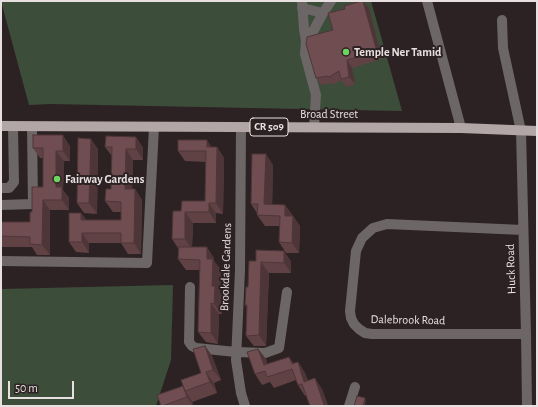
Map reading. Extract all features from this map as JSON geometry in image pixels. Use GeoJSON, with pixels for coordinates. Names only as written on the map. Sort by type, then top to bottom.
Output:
{"type":"FeatureCollection","features":[{"type":"Feature","properties":{"kind":"main road","name":"Broad Street"},"geometry":{"type":"LineString","coordinates":[[1,126],[461,128],[537,131]]}},
{"type":"Feature","properties":{"kind":"street"},"geometry":{"type":"LineString","coordinates":[[306,41],[310,37],[331,1]]}},
{"type":"Feature","properties":{"kind":"street"},"geometry":{"type":"LineString","coordinates":[[427,1],[461,128]]}},
{"type":"Feature","properties":{"kind":"street"},"geometry":{"type":"LineString","coordinates":[[314,127],[316,95],[305,54],[306,41],[302,5],[323,13]]}},
{"type":"Feature","properties":{"kind":"street","name":"Huck Road"},"geometry":{"type":"LineString","coordinates":[[502,20],[503,48],[521,131],[527,406]]}},
{"type":"Feature","properties":{"kind":"street"},"geometry":{"type":"LineString","coordinates":[[1,188],[10,188],[14,182],[12,126]]}},
{"type":"Feature","properties":{"kind":"street"},"geometry":{"type":"LineString","coordinates":[[1,205],[33,204],[32,127]]}},
{"type":"Feature","properties":{"kind":"street"},"geometry":{"type":"LineString","coordinates":[[1,261],[147,263],[154,127]]}},
{"type":"Feature","properties":{"kind":"street","name":"Brookdale Gardens"},"geometry":{"type":"LineString","coordinates":[[241,127],[240,270],[236,360],[241,393],[245,406]]}},
{"type":"Feature","properties":{"kind":"street","name":"Dalebrook Road"},"geometry":{"type":"LineString","coordinates":[[523,230],[387,224],[373,228],[362,238],[356,251],[350,311],[354,324],[365,333],[372,334],[526,334]]}},
{"type":"Feature","properties":{"kind":"street"},"geometry":{"type":"LineString","coordinates":[[190,287],[188,342],[196,348],[236,352],[265,352],[279,348],[287,292]]}},
{"type":"Feature","properties":{"kind":"street"},"geometry":{"type":"LineString","coordinates":[[349,406],[354,387]]}},
{"type":"Feature","properties":{"kind":"green space"},"geometry":{"type":"Polygon","coordinates":[[[1,1],[371,1],[402,111],[50,104],[29,105],[1,1]]]}},
{"type":"Feature","properties":{"kind":"green space"},"geometry":{"type":"Polygon","coordinates":[[[173,285],[171,360],[156,406],[1,406],[1,289],[173,285]]]}},
{"type":"Feature","properties":{"kind":"building","name":"Temple Ner Tamid"},"geometry":{"type":"Polygon","coordinates":[[[363,1],[377,52],[347,60],[349,77],[341,79],[339,71],[329,77],[316,78],[306,44],[307,37],[333,30],[328,13],[345,9],[344,6],[363,1]]]}},
{"type":"Feature","properties":{"kind":"building"},"geometry":{"type":"Polygon","coordinates":[[[33,135],[63,135],[63,151],[56,151],[56,187],[62,187],[62,200],[43,200],[42,245],[30,244],[30,237],[1,236],[1,222],[30,222],[30,212],[32,212],[32,187],[43,187],[43,148],[33,148],[33,135]]]}},
{"type":"Feature","properties":{"kind":"building"},"geometry":{"type":"Polygon","coordinates":[[[106,136],[136,137],[136,149],[126,149],[125,189],[135,189],[134,243],[121,243],[121,233],[82,233],[82,242],[69,242],[69,213],[81,213],[81,220],[121,220],[121,202],[105,201],[106,189],[111,189],[112,147],[105,147],[106,136]]]}},
{"type":"Feature","properties":{"kind":"building"},"geometry":{"type":"Polygon","coordinates":[[[78,138],[91,139],[89,203],[77,203],[78,138]]]}},
{"type":"Feature","properties":{"kind":"building"},"geometry":{"type":"Polygon","coordinates":[[[178,140],[207,140],[207,147],[217,147],[216,203],[209,203],[209,212],[185,212],[185,239],[172,239],[173,211],[181,211],[182,201],[205,201],[206,151],[178,151],[178,140]]]}},
{"type":"Feature","properties":{"kind":"building"},"geometry":{"type":"Polygon","coordinates":[[[252,154],[266,154],[264,204],[285,205],[285,216],[293,216],[292,243],[279,242],[280,216],[257,215],[258,204],[251,204],[252,154]]]}},
{"type":"Feature","properties":{"kind":"building"},"geometry":{"type":"Polygon","coordinates":[[[179,247],[207,247],[207,259],[213,259],[212,286],[215,286],[214,304],[211,303],[211,333],[198,332],[200,260],[178,259],[179,247]]]}},
{"type":"Feature","properties":{"kind":"building"},"geometry":{"type":"Polygon","coordinates":[[[256,250],[284,251],[284,263],[261,262],[259,335],[246,336],[247,305],[245,305],[246,287],[248,287],[249,261],[256,261],[256,250]]]}},
{"type":"Feature","properties":{"kind":"building"},"geometry":{"type":"Polygon","coordinates":[[[205,346],[213,370],[206,372],[210,382],[185,391],[181,380],[201,373],[193,349],[205,346]]]}},
{"type":"Feature","properties":{"kind":"building"},"geometry":{"type":"Polygon","coordinates":[[[258,349],[264,365],[289,357],[292,364],[298,362],[304,382],[315,378],[324,405],[310,406],[302,384],[298,385],[292,369],[267,377],[265,371],[255,374],[247,352],[258,349]]]}},
{"type":"Feature","properties":{"kind":"building"},"geometry":{"type":"Polygon","coordinates":[[[183,386],[187,397],[161,406],[157,395],[183,386]]]}},
{"type":"Feature","properties":{"kind":"building"},"geometry":{"type":"Polygon","coordinates":[[[357,396],[365,398],[363,406],[354,406],[357,396]]]}},
{"type":"Feature","properties":{"kind":"place","name":"Temple Ner Tamid"},"geometry":{"type":"Point","coordinates":[346,52]}},
{"type":"Feature","properties":{"kind":"place","name":"Fairway Gardens"},"geometry":{"type":"Point","coordinates":[57,179]}}]}
